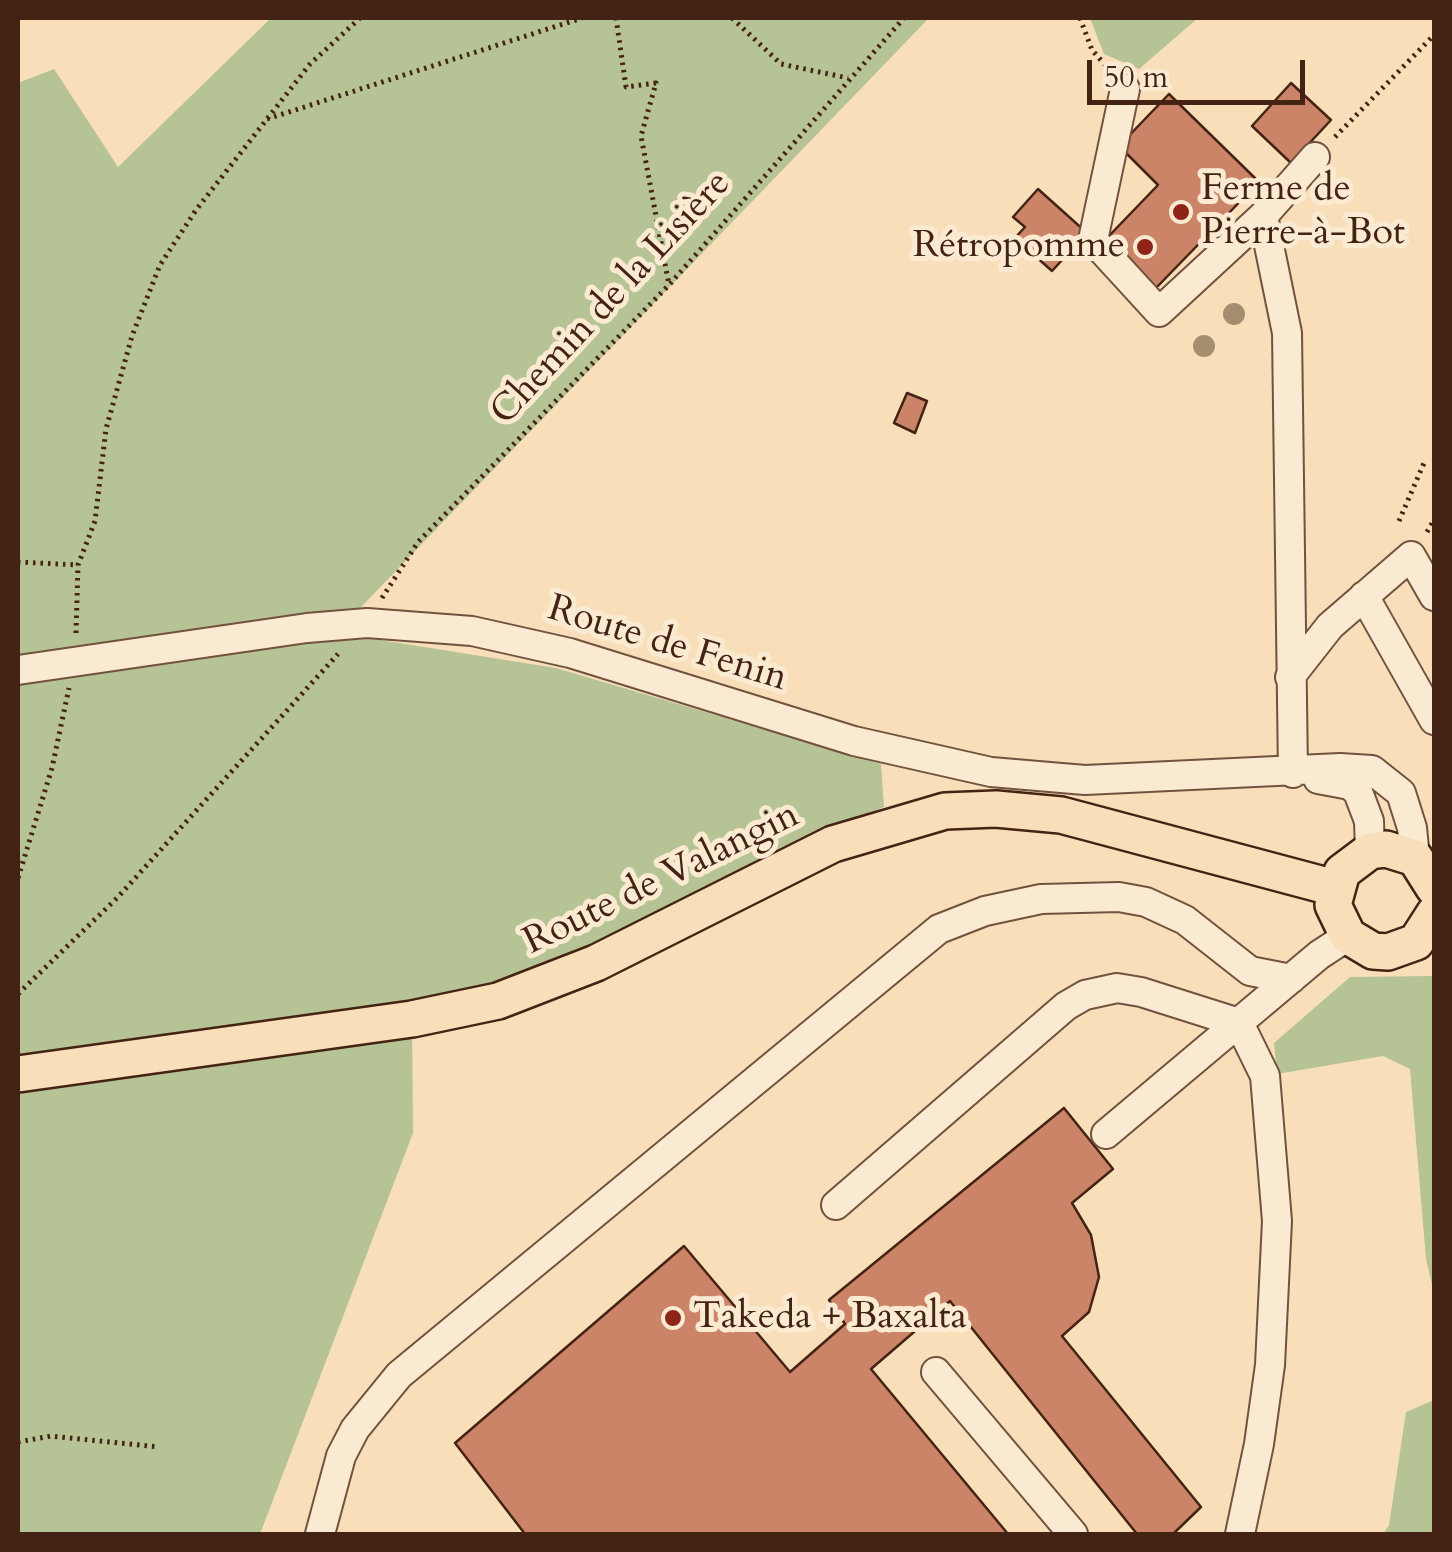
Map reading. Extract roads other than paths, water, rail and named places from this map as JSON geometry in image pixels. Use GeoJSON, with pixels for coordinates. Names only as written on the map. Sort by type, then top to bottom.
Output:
{"type":"FeatureCollection","features":[{"type":"Feature","properties":{"kind":"main road","name":"Route de Valangin"},"geometry":{"type":"LineString","coordinates":[[18,1074],[412,1019],[498,1001],[596,963],[833,844],[945,811],[996,808],[1061,814],[1334,888]]}},
{"type":"Feature","properties":{"kind":"main road"},"geometry":{"type":"LineString","coordinates":[[1428,933],[1388,952],[1360,945],[1338,922],[1334,888],[1342,872],[1370,851],[1386,849],[1415,858],[1434,888]]}},
{"type":"Feature","properties":{"kind":"street"},"geometry":{"type":"LineString","coordinates":[[1125,89],[1093,240],[1159,312],[1263,216],[1315,157]]}},
{"type":"Feature","properties":{"kind":"street"},"geometry":{"type":"LineString","coordinates":[[1263,216],[1287,333],[1292,772]]}},
{"type":"Feature","properties":{"kind":"street"},"geometry":{"type":"LineString","coordinates":[[1290,677],[1321,635],[1411,556],[1434,596]]}},
{"type":"Feature","properties":{"kind":"street"},"geometry":{"type":"LineString","coordinates":[[1364,596],[1434,720]]}},
{"type":"Feature","properties":{"kind":"street","name":"Route de Fenin"},"geometry":{"type":"LineString","coordinates":[[18,670],[367,623],[430,626],[516,639],[854,742],[956,766],[1085,780],[1340,768],[1382,774],[1406,805],[1415,858]]}},
{"type":"Feature","properties":{"kind":"street","name":"Route de Fenin"},"geometry":{"type":"LineString","coordinates":[[1292,772],[1350,785],[1358,792],[1369,820],[1370,851]]}},
{"type":"Feature","properties":{"kind":"street"},"geometry":{"type":"LineString","coordinates":[[320,1534],[340,1456],[355,1430],[400,1375],[938,928],[985,911],[1041,899],[1120,897],[1146,902],[1186,920],[1250,971],[1291,979]]}},
{"type":"Feature","properties":{"kind":"street"},"geometry":{"type":"LineString","coordinates":[[1106,1134],[1348,936]]}},
{"type":"Feature","properties":{"kind":"street"},"geometry":{"type":"LineString","coordinates":[[836,1205],[1066,1006],[1085,995],[1117,988],[1141,992],[1239,1024],[1265,1076],[1278,1221],[1270,1365],[1260,1444],[1240,1534]]}},
{"type":"Feature","properties":{"kind":"street"},"geometry":{"type":"LineString","coordinates":[[936,1372],[1073,1534]]}},
{"type":"Feature","properties":{"kind":"place","name":"Ferme de Pierre-à-Bot"},"geometry":{"type":"Point","coordinates":[1181,212]}},
{"type":"Feature","properties":{"kind":"place","name":"Rétropomme"},"geometry":{"type":"Point","coordinates":[1145,247]}},
{"type":"Feature","properties":{"kind":"place","name":"Takeda + Baxalta"},"geometry":{"type":"Point","coordinates":[673,1318]}}]}
